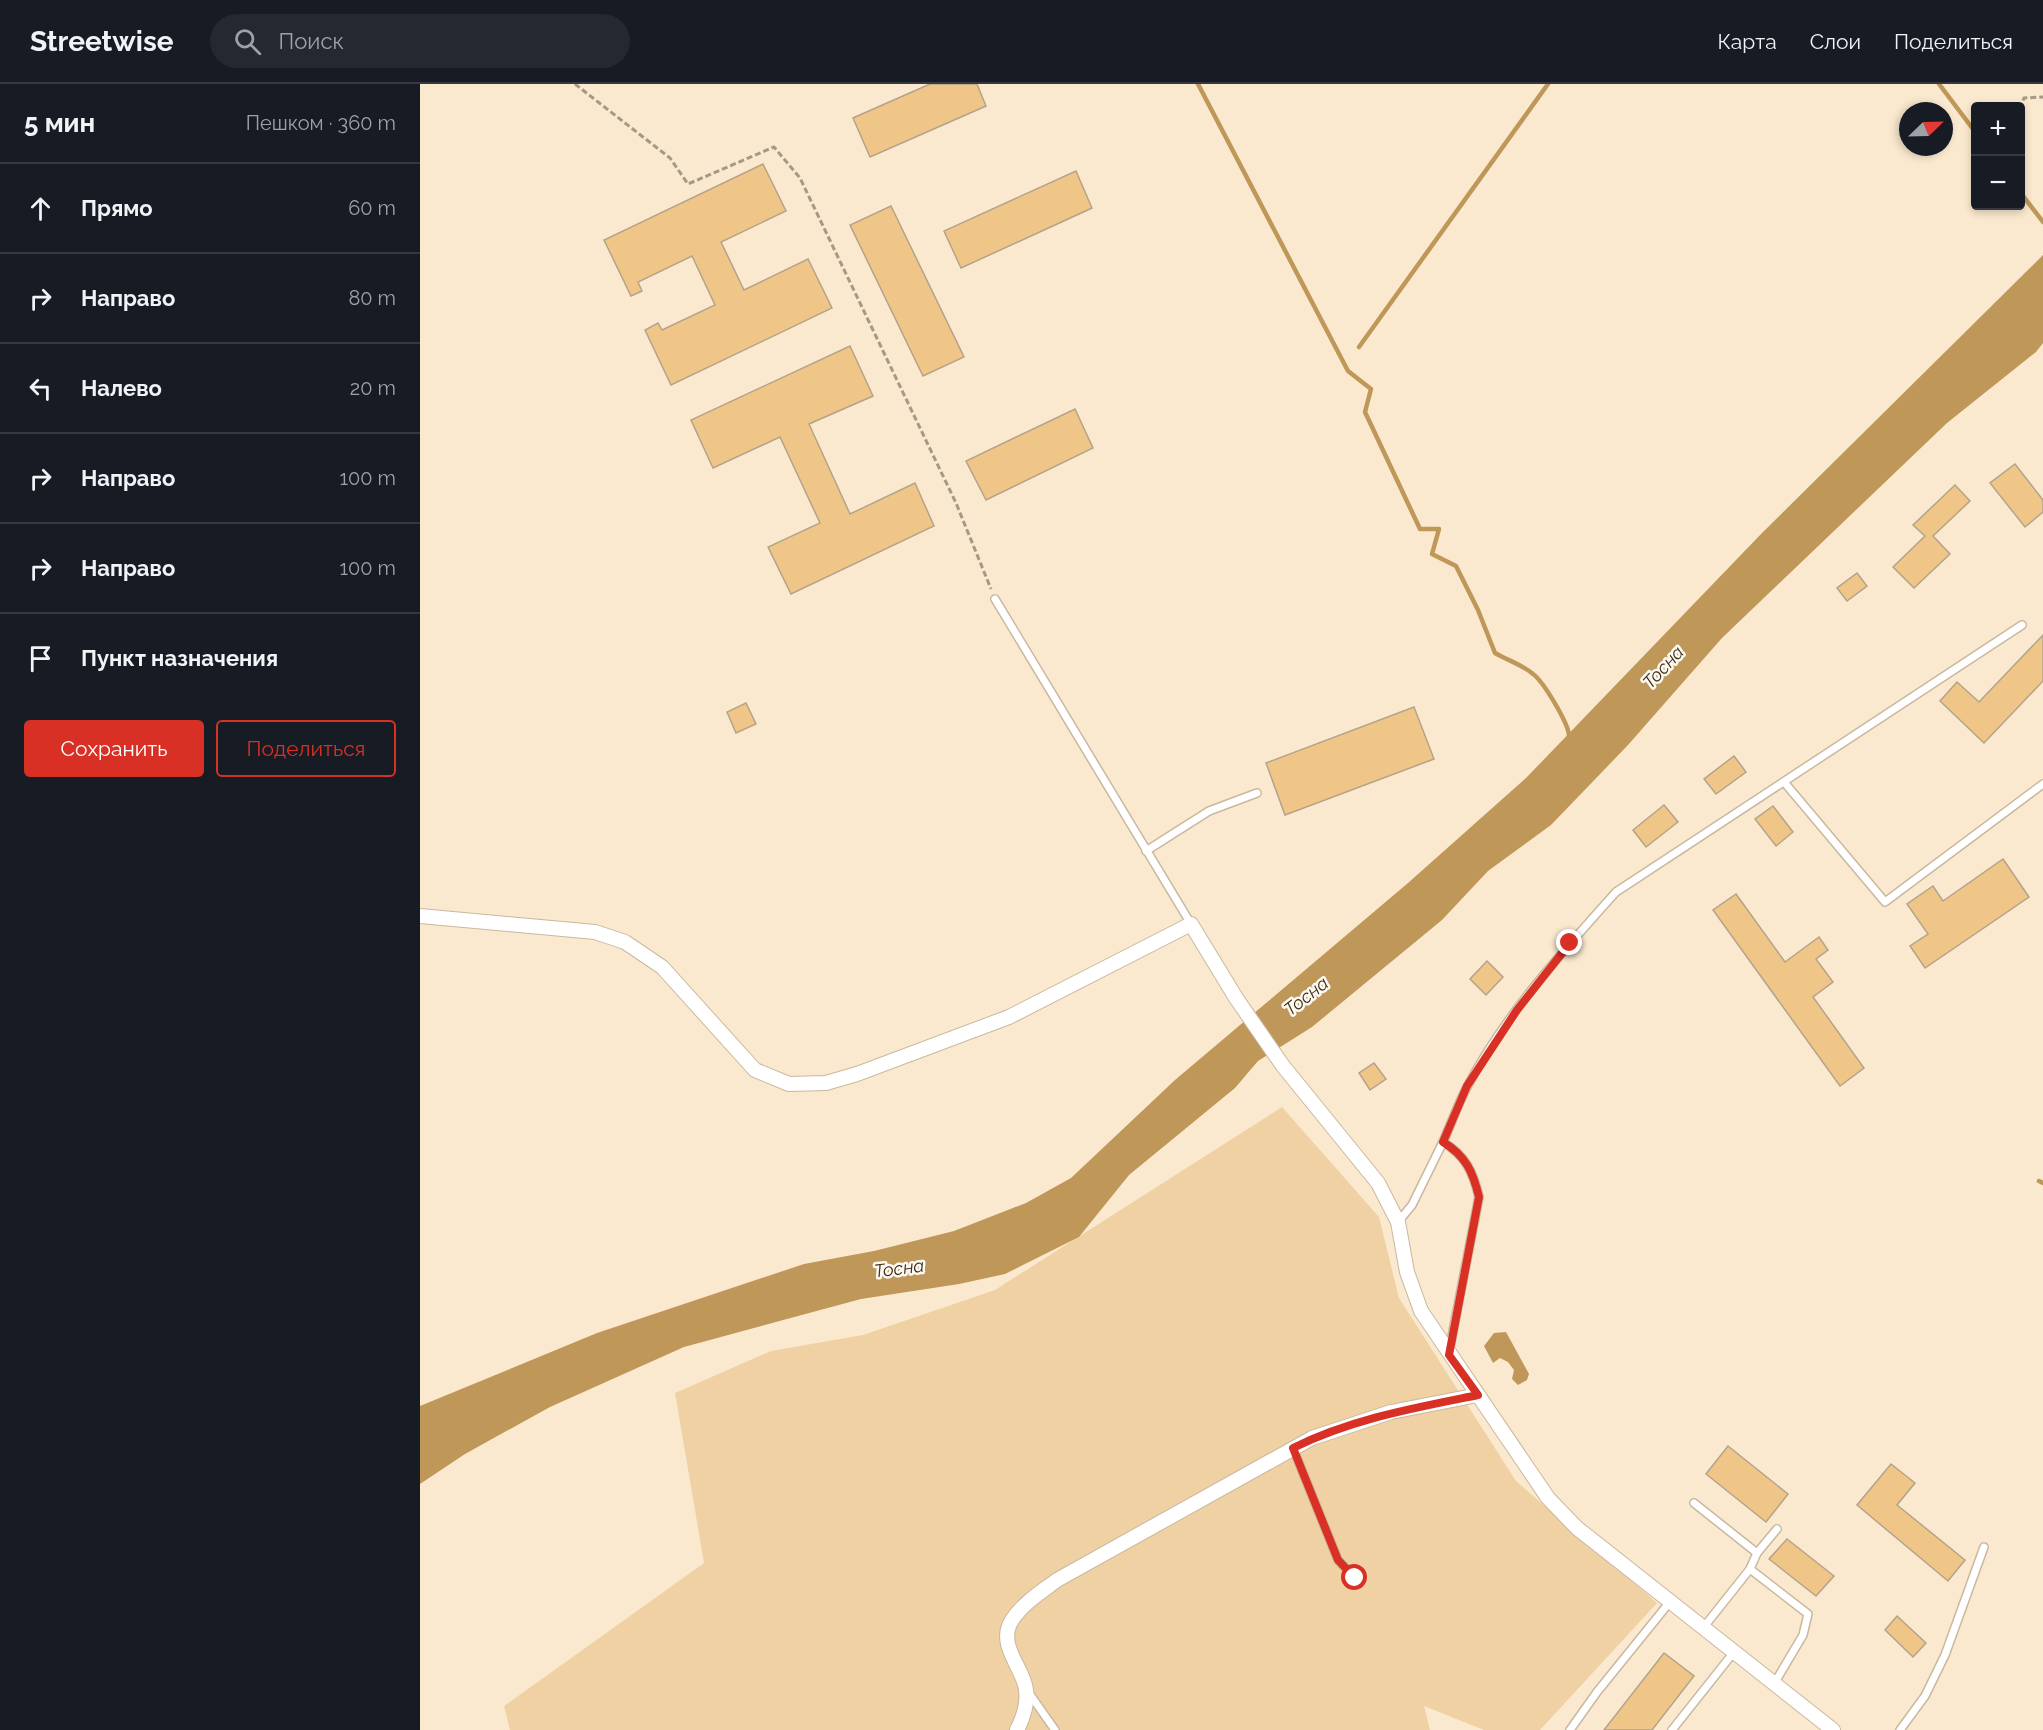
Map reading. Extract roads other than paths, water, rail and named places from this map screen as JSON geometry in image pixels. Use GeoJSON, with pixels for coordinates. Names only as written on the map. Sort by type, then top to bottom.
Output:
{"type":"FeatureCollection","features":[{"type":"Feature","properties":{"kind":"street"},"geometry":{"type":"LineString","coordinates":[[420,916],[595,932],[626,942],[662,967],[755,1070],[789,1084],[826,1083],[857,1074],[1009,1017],[1191,924],[1236,998],[1283,1066],[1378,1183],[1398,1222],[1413,1292],[1449,1355],[1548,1498],[1576,1528],[1833,1730]]}},
{"type":"Feature","properties":{"kind":"street"},"geometry":{"type":"LineString","coordinates":[[1017,1730],[1023,1718],[1027,1689],[1007,1642],[1010,1622],[1024,1605],[1057,1580],[1293,1448],[1351,1424],[1391,1412],[1478,1395]]}},
{"type":"Feature","properties":{"kind":"lane"},"geometry":{"type":"LineString","coordinates":[[995,599],[1191,924]]}},
{"type":"Feature","properties":{"kind":"lane"},"geometry":{"type":"LineString","coordinates":[[1398,1222],[1412,1205],[1467,1086],[1517,1010],[1570,943],[1616,892],[2022,625]]}},
{"type":"Feature","properties":{"kind":"lane"},"geometry":{"type":"LineString","coordinates":[[1784,782],[1885,902],[2043,784]]}},
{"type":"Feature","properties":{"kind":"lane"},"geometry":{"type":"LineString","coordinates":[[1146,851],[1209,811],[1257,793]]}},
{"type":"Feature","properties":{"kind":"lane"},"geometry":{"type":"LineString","coordinates":[[1443,1142],[1455,1149],[1474,1173],[1479,1197],[1449,1355]]}},
{"type":"Feature","properties":{"kind":"lane"},"geometry":{"type":"LineString","coordinates":[[1293,1448],[1338,1560],[1355,1578]]}},
{"type":"Feature","properties":{"kind":"lane"},"geometry":{"type":"LineString","coordinates":[[1694,1503],[1757,1553]]}},
{"type":"Feature","properties":{"kind":"lane"},"geometry":{"type":"LineString","coordinates":[[1703,1628],[1750,1569],[1757,1553],[1777,1528]]}},
{"type":"Feature","properties":{"kind":"lane"},"geometry":{"type":"LineString","coordinates":[[1900,1730],[1925,1696],[1945,1655],[1984,1547]]}},
{"type":"Feature","properties":{"kind":"lane"},"geometry":{"type":"LineString","coordinates":[[1750,1569],[1808,1614],[1803,1635],[1774,1684]]}},
{"type":"Feature","properties":{"kind":"lane"},"geometry":{"type":"LineString","coordinates":[[1570,1730],[1597,1692],[1669,1603]]}},
{"type":"Feature","properties":{"kind":"lane"},"geometry":{"type":"LineString","coordinates":[[1672,1730],[1734,1652]]}},
{"type":"Feature","properties":{"kind":"lane"},"geometry":{"type":"LineString","coordinates":[[1027,1689],[1055,1730]]}},
{"type":"Feature","properties":{"kind":"water","name":"Тосна"},"geometry":{"type":"Polygon","coordinates":[[[2043,255],[2043,343],[2036,352],[1947,423],[1722,638],[1628,745],[1551,825],[1488,871],[1442,920],[1312,1027],[1258,1061],[1235,1088],[1129,1175],[1079,1237],[1005,1274],[959,1284],[861,1299],[684,1347],[550,1407],[465,1454],[420,1484],[420,1406],[597,1333],[804,1264],[874,1251],[954,1231],[1026,1203],[1071,1178],[1175,1080],[1408,883],[1527,777],[1762,533],[2043,255]]]}},
{"type":"Feature","properties":{"kind":"water"},"geometry":{"type":"Polygon","coordinates":[[[1506,1332],[1529,1374],[1527,1380],[1518,1385],[1512,1379],[1514,1370],[1508,1362],[1500,1358],[1493,1363],[1484,1346],[1494,1333],[1506,1332]]]}},
{"type":"Feature","properties":{"kind":"waterway"},"geometry":{"type":"LineString","coordinates":[[1198,84],[1348,371],[1371,389],[1365,412],[1420,529],[1439,529],[1432,554],[1456,566],[1478,610],[1495,653],[1525,668],[1537,678],[1560,713],[1569,736]]}},
{"type":"Feature","properties":{"kind":"waterway"},"geometry":{"type":"LineString","coordinates":[[1359,347],[1548,84]]}},
{"type":"Feature","properties":{"kind":"waterway"},"geometry":{"type":"LineString","coordinates":[[1939,84],[1971,126]]}},
{"type":"Feature","properties":{"kind":"waterway"},"geometry":{"type":"LineString","coordinates":[[2025,199],[2043,222]]}},
{"type":"Feature","properties":{"kind":"waterway"},"geometry":{"type":"LineString","coordinates":[[2039,1181],[2043,1183]]}}]}
